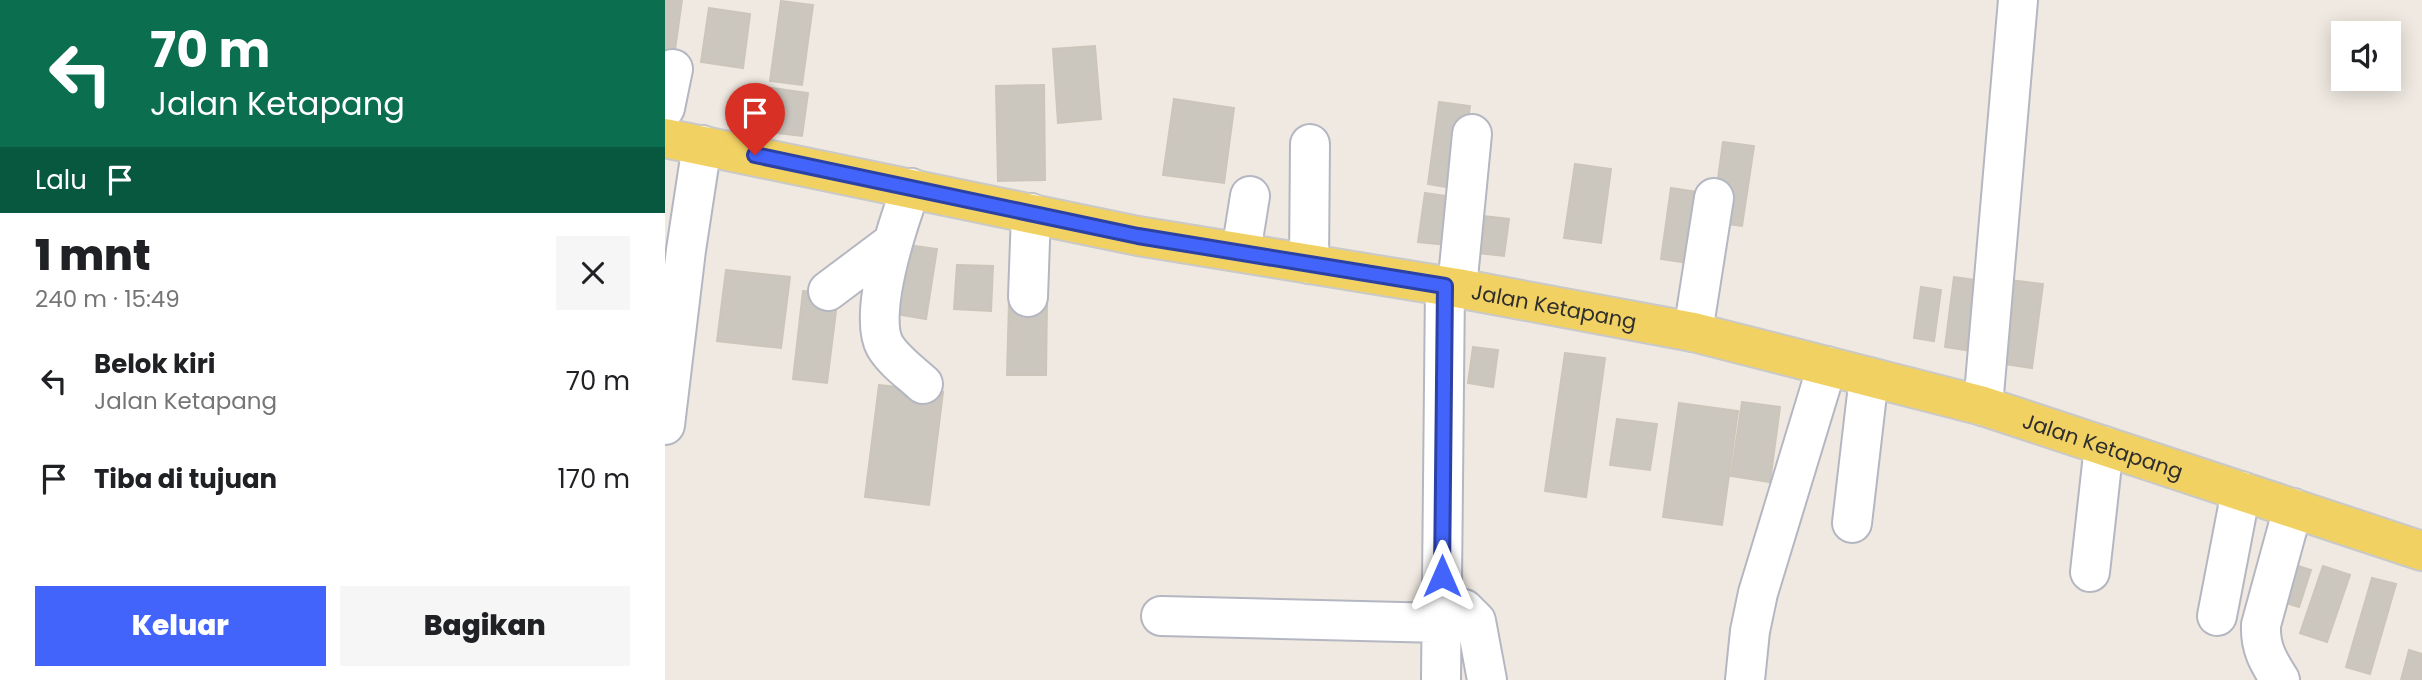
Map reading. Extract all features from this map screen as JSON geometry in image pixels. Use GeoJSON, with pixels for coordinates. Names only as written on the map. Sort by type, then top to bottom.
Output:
{"type":"FeatureCollection","features":[{"type":"Feature","properties":{"kind":"main road","name":"Jalan Ketapang"},"geometry":{"type":"LineString","coordinates":[[665,138],[1241,253],[1451,287],[1693,332],[1983,406],[2422,551]]}},
{"type":"Feature","properties":{"kind":"street"},"geometry":{"type":"LineString","coordinates":[[1983,406],[2018,0]]}},
{"type":"Feature","properties":{"kind":"street"},"geometry":{"type":"LineString","coordinates":[[665,108],[673,69]]}},
{"type":"Feature","properties":{"kind":"street"},"geometry":{"type":"LineString","coordinates":[[1441,680],[1451,287],[1472,134]]}},
{"type":"Feature","properties":{"kind":"street"},"geometry":{"type":"LineString","coordinates":[[1309,264],[1310,144]]}},
{"type":"Feature","properties":{"kind":"street"},"geometry":{"type":"LineString","coordinates":[[665,425],[686,250],[702,145]]}},
{"type":"Feature","properties":{"kind":"street"},"geometry":{"type":"LineString","coordinates":[[911,188],[892,243],[879,321],[883,344],[895,359],[923,384]]}},
{"type":"Feature","properties":{"kind":"street"},"geometry":{"type":"LineString","coordinates":[[1241,253],[1250,196]]}},
{"type":"Feature","properties":{"kind":"street"},"geometry":{"type":"LineString","coordinates":[[1693,332],[1714,198]]}},
{"type":"Feature","properties":{"kind":"street"},"geometry":{"type":"LineString","coordinates":[[1028,297],[1031,213]]}},
{"type":"Feature","properties":{"kind":"street"},"geometry":{"type":"LineString","coordinates":[[828,291],[892,243]]}},
{"type":"Feature","properties":{"kind":"street"},"geometry":{"type":"LineString","coordinates":[[1745,680],[1749,631],[1758,593],[1827,366]]}},
{"type":"Feature","properties":{"kind":"street"},"geometry":{"type":"LineString","coordinates":[[1852,523],[1869,377]]}},
{"type":"Feature","properties":{"kind":"street"},"geometry":{"type":"LineString","coordinates":[[2090,572],[2104,446]]}},
{"type":"Feature","properties":{"kind":"street"},"geometry":{"type":"LineString","coordinates":[[2217,616],[2241,491]]}},
{"type":"Feature","properties":{"kind":"street"},"geometry":{"type":"LineString","coordinates":[[2280,680],[2263,649],[2261,625],[2293,508]]}},
{"type":"Feature","properties":{"kind":"street"},"geometry":{"type":"LineString","coordinates":[[1161,616],[1442,613],[1464,609],[1476,621],[1487,680]]}},
{"type":"Feature","properties":{"kind":"building"},"geometry":{"type":"Polygon","coordinates":[[[665,0],[682,0],[674,57],[665,56],[665,0]]]}},
{"type":"Feature","properties":{"kind":"building"},"geometry":{"type":"Polygon","coordinates":[[[781,1],[813,5],[802,85],[770,81],[781,1]]]}},
{"type":"Feature","properties":{"kind":"building"},"geometry":{"type":"Polygon","coordinates":[[[709,8],[750,14],[743,68],[701,62],[709,8]]]}},
{"type":"Feature","properties":{"kind":"building"},"geometry":{"type":"Polygon","coordinates":[[[1095,46],[1101,119],[1058,123],[1053,49],[1095,46]]]}},
{"type":"Feature","properties":{"kind":"building"},"geometry":{"type":"Polygon","coordinates":[[[1044,85],[1045,180],[998,181],[996,86],[1044,85]]]}},
{"type":"Feature","properties":{"kind":"building"},"geometry":{"type":"Polygon","coordinates":[[[765,87],[808,93],[802,136],[759,131],[765,87]]]}},
{"type":"Feature","properties":{"kind":"building"},"geometry":{"type":"Polygon","coordinates":[[[1174,99],[1234,108],[1224,183],[1163,175],[1174,99]]]}},
{"type":"Feature","properties":{"kind":"building"},"geometry":{"type":"Polygon","coordinates":[[[1439,102],[1470,106],[1458,189],[1428,184],[1439,102]]]}},
{"type":"Feature","properties":{"kind":"building"},"geometry":{"type":"Polygon","coordinates":[[[1723,142],[1754,146],[1742,226],[1712,222],[1723,142]]]}},
{"type":"Feature","properties":{"kind":"building"},"geometry":{"type":"Polygon","coordinates":[[[1575,164],[1611,169],[1601,243],[1564,238],[1575,164]]]}},
{"type":"Feature","properties":{"kind":"building"},"geometry":{"type":"Polygon","coordinates":[[[1671,188],[1705,193],[1695,264],[1661,259],[1671,188]]]}},
{"type":"Feature","properties":{"kind":"building"},"geometry":{"type":"Polygon","coordinates":[[[1425,193],[1454,197],[1447,245],[1418,242],[1425,193]]]}},
{"type":"Feature","properties":{"kind":"building"},"geometry":{"type":"Polygon","coordinates":[[[1483,216],[1509,219],[1504,256],[1478,253],[1483,216]]]}},
{"type":"Feature","properties":{"kind":"building"},"geometry":{"type":"Polygon","coordinates":[[[901,244],[937,249],[926,319],[890,313],[901,244]]]}},
{"type":"Feature","properties":{"kind":"building"},"geometry":{"type":"Polygon","coordinates":[[[957,265],[993,266],[991,311],[954,309],[957,265]]]}},
{"type":"Feature","properties":{"kind":"building"},"geometry":{"type":"Polygon","coordinates":[[[726,270],[790,277],[781,348],[717,341],[726,270]]]}},
{"type":"Feature","properties":{"kind":"building"},"geometry":{"type":"Polygon","coordinates":[[[1954,277],[1976,280],[1966,350],[1945,347],[1954,277]]]}},
{"type":"Feature","properties":{"kind":"building"},"geometry":{"type":"Polygon","coordinates":[[[2002,279],[2043,284],[2032,368],[1991,362],[2002,279]]]}},
{"type":"Feature","properties":{"kind":"building"},"geometry":{"type":"Polygon","coordinates":[[[1921,287],[1941,290],[1934,341],[1914,338],[1921,287]]]}},
{"type":"Feature","properties":{"kind":"building"},"geometry":{"type":"Polygon","coordinates":[[[803,291],[838,295],[827,383],[793,379],[803,291]]]}},
{"type":"Feature","properties":{"kind":"building"},"geometry":{"type":"Polygon","coordinates":[[[1009,301],[1047,302],[1046,375],[1007,375],[1009,301]]]}},
{"type":"Feature","properties":{"kind":"building"},"geometry":{"type":"Polygon","coordinates":[[[1473,347],[1498,350],[1493,387],[1468,383],[1473,347]]]}},
{"type":"Feature","properties":{"kind":"building"},"geometry":{"type":"Polygon","coordinates":[[[1565,353],[1605,358],[1586,497],[1545,491],[1565,353]]]}},
{"type":"Feature","properties":{"kind":"building"},"geometry":{"type":"Polygon","coordinates":[[[879,385],[943,392],[929,505],[865,497],[879,385]]]}},
{"type":"Feature","properties":{"kind":"building"},"geometry":{"type":"Polygon","coordinates":[[[1742,402],[1780,407],[1770,482],[1731,476],[1742,402]]]}},
{"type":"Feature","properties":{"kind":"building"},"geometry":{"type":"Polygon","coordinates":[[[1679,403],[1738,411],[1722,525],[1663,517],[1679,403]]]}},
{"type":"Feature","properties":{"kind":"building"},"geometry":{"type":"Polygon","coordinates":[[[1617,419],[1657,424],[1650,470],[1610,465],[1617,419]]]}},
{"type":"Feature","properties":{"kind":"building"},"geometry":{"type":"Polygon","coordinates":[[[2291,564],[2311,570],[2299,607],[2280,601],[2291,564]]]}},
{"type":"Feature","properties":{"kind":"building"},"geometry":{"type":"Polygon","coordinates":[[[2323,566],[2350,575],[2327,642],[2300,633],[2323,566]]]}},
{"type":"Feature","properties":{"kind":"building"},"geometry":{"type":"Polygon","coordinates":[[[2372,578],[2396,584],[2370,674],[2346,667],[2372,578]]]}},
{"type":"Feature","properties":{"kind":"building"},"geometry":{"type":"Polygon","coordinates":[[[2409,650],[2422,654],[2422,680],[2401,680],[2409,650]]]}},
{"type":"Feature","properties":{"kind":"route"},"geometry":{"type":"LineString","coordinates":[[755,155],[1138,236],[1445,286],[1442,576]]}}]}
